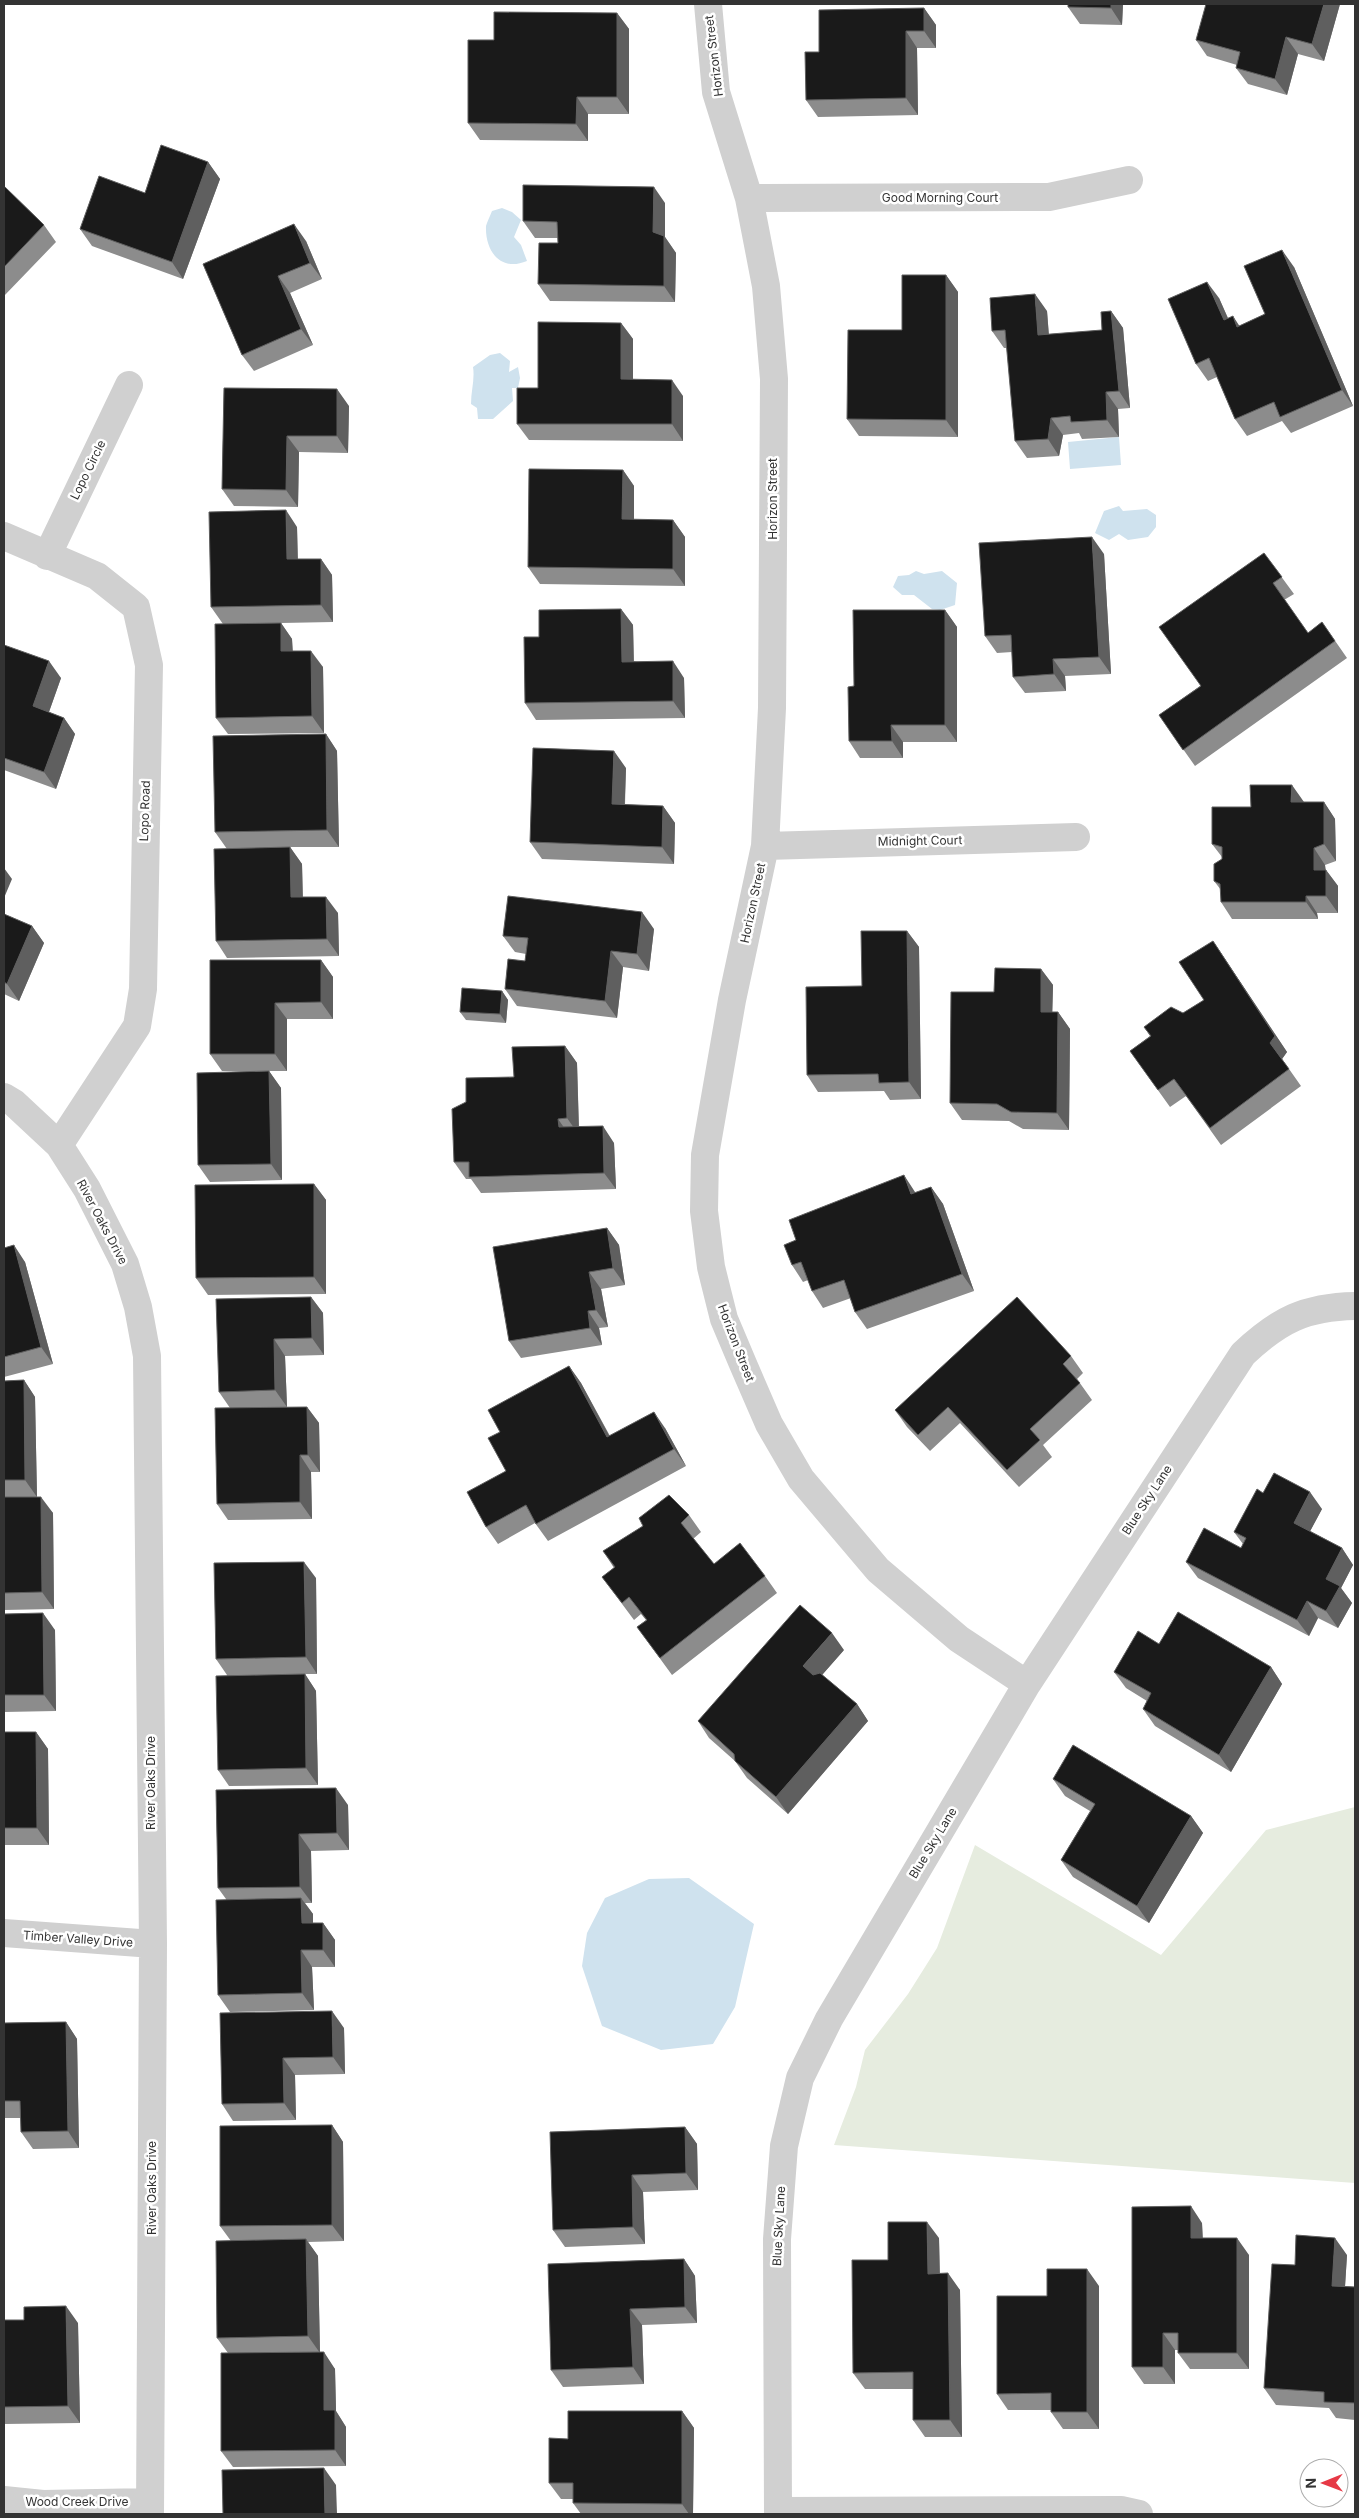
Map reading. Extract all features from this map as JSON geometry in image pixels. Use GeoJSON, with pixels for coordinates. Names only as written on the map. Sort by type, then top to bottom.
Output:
{"type":"FeatureCollection","features":[{"type":"Feature","properties":{"kind":"street","name":"Horizon Street"},"geometry":{"type":"LineString","coordinates":[[708,4],[716,92],[749,198],[766,286],[774,379],[772,708],[765,846],[732,1000],[705,1155],[704,1211],[710,1267],[724,1319],[769,1424],[801,1479],[878,1570],[959,1639],[1027,1684]]}},
{"type":"Feature","properties":{"kind":"street","name":"Good Morning Court"},"geometry":{"type":"LineString","coordinates":[[749,198],[1048,197],[1130,180]]}},
{"type":"Feature","properties":{"kind":"street","name":"Lopo Circle"},"geometry":{"type":"LineString","coordinates":[[46,556],[129,385]]}},
{"type":"Feature","properties":{"kind":"street","name":"Lopo Road"},"geometry":{"type":"LineString","coordinates":[[4,536],[46,556],[97,576],[136,607],[149,665],[143,989],[137,1026],[59,1145]]}},
{"type":"Feature","properties":{"kind":"street","name":"Midnight Court"},"geometry":{"type":"LineString","coordinates":[[765,846],[1076,838]]}},
{"type":"Feature","properties":{"kind":"street","name":"River Oaks Drive"},"geometry":{"type":"LineString","coordinates":[[4,1097],[14,1103],[59,1145],[86,1189],[125,1264],[138,1307],[147,1356],[153,1944],[150,2508]]}},
{"type":"Feature","properties":{"kind":"street","name":"Blue Sky Lane"},"geometry":{"type":"LineString","coordinates":[[778,2513],[777,2239],[784,2146],[800,2078],[829,2018],[1027,1684],[1243,1354],[1266,1332],[1297,1315],[1335,1306],[1355,1306]]}},
{"type":"Feature","properties":{"kind":"street","name":"Timber Valley Drive"},"geometry":{"type":"LineString","coordinates":[[4,1934],[153,1944]]}},
{"type":"Feature","properties":{"kind":"street","name":"Wood Creek Drive"},"geometry":{"type":"LineString","coordinates":[[4,2500],[43,2504],[150,2508]]}},
{"type":"Feature","properties":{"kind":"street"},"geometry":{"type":"LineString","coordinates":[[778,2513],[1121,2510],[1139,2514]]}},
{"type":"Feature","properties":{"kind":"shaded area"},"geometry":{"type":"Polygon","coordinates":[[[1355,1807],[1355,2183],[834,2145],[856,2087],[865,2050],[908,1994],[937,1948],[975,1845],[1161,1955],[1266,1830],[1355,1807]]]}},
{"type":"Feature","properties":{"kind":"water"},"geometry":{"type":"Polygon","coordinates":[[[502,208],[512,212],[521,220],[514,237],[521,245],[527,261],[518,264],[502,262],[496,257],[488,244],[486,226],[492,211],[502,208]]]}},
{"type":"Feature","properties":{"kind":"water"},"geometry":{"type":"Polygon","coordinates":[[[500,353],[510,361],[509,372],[518,367],[520,378],[518,388],[512,388],[513,401],[493,419],[478,419],[477,408],[471,404],[473,367],[490,355],[500,353]]]}},
{"type":"Feature","properties":{"kind":"water"},"geometry":{"type":"Polygon","coordinates":[[[1119,437],[1121,465],[1070,469],[1068,442],[1119,437]]]}},
{"type":"Feature","properties":{"kind":"water"},"geometry":{"type":"Polygon","coordinates":[[[1119,506],[1123,511],[1147,509],[1156,515],[1156,527],[1148,537],[1128,540],[1119,534],[1109,540],[1095,533],[1104,511],[1119,506]]]}},
{"type":"Feature","properties":{"kind":"water"},"geometry":{"type":"Polygon","coordinates":[[[916,571],[924,574],[942,571],[957,583],[955,605],[940,610],[932,609],[914,595],[902,595],[893,587],[898,576],[909,575],[916,571]]]}},
{"type":"Feature","properties":{"kind":"water"},"geometry":{"type":"Polygon","coordinates":[[[689,1878],[754,1924],[735,2007],[713,2044],[661,2050],[602,2026],[582,1966],[587,1933],[605,1898],[649,1879],[689,1878]]]}},
{"type":"Feature","properties":{"kind":"building"},"geometry":{"type":"Polygon","coordinates":[[[1068,4],[1111,4],[1111,8],[1068,7],[1068,4]]]}},
{"type":"Feature","properties":{"kind":"building"},"geometry":{"type":"Polygon","coordinates":[[[1206,4],[1324,4],[1312,44],[1286,37],[1275,79],[1236,68],[1240,52],[1196,40],[1206,4]]]}},
{"type":"Feature","properties":{"kind":"building"},"geometry":{"type":"Polygon","coordinates":[[[924,8],[924,31],[906,31],[906,98],[806,100],[805,52],[819,52],[819,10],[924,8]]]}},
{"type":"Feature","properties":{"kind":"building"},"geometry":{"type":"Polygon","coordinates":[[[494,12],[617,13],[617,97],[577,97],[576,124],[468,123],[468,40],[494,40],[494,12]]]}},
{"type":"Feature","properties":{"kind":"building"},"geometry":{"type":"Polygon","coordinates":[[[161,145],[208,162],[172,262],[80,229],[99,176],[145,193],[161,145]]]}},
{"type":"Feature","properties":{"kind":"building"},"geometry":{"type":"Polygon","coordinates":[[[523,185],[654,187],[653,232],[664,236],[664,286],[538,284],[539,243],[558,243],[557,222],[523,221],[523,185]]]}},
{"type":"Feature","properties":{"kind":"building"},"geometry":{"type":"Polygon","coordinates":[[[4,186],[44,225],[4,267],[4,186]]]}},
{"type":"Feature","properties":{"kind":"building"},"geometry":{"type":"Polygon","coordinates":[[[294,224],[310,263],[278,276],[301,329],[242,355],[203,264],[294,224]]]}},
{"type":"Feature","properties":{"kind":"building"},"geometry":{"type":"Polygon","coordinates":[[[1282,250],[1342,390],[1280,417],[1274,402],[1235,419],[1209,358],[1196,364],[1168,299],[1207,282],[1224,320],[1233,316],[1237,327],[1265,314],[1244,266],[1282,250]]]}},
{"type":"Feature","properties":{"kind":"building"},"geometry":{"type":"Polygon","coordinates":[[[902,275],[946,275],[946,420],[847,419],[848,330],[902,330],[902,275]]]}},
{"type":"Feature","properties":{"kind":"building"},"geometry":{"type":"Polygon","coordinates":[[[1035,294],[1038,335],[1102,330],[1101,312],[1111,311],[1119,391],[1106,392],[1107,420],[1071,422],[1070,416],[1051,418],[1048,439],[1015,441],[1005,330],[992,331],[990,298],[1035,294]]]}},
{"type":"Feature","properties":{"kind":"building"},"geometry":{"type":"Polygon","coordinates":[[[538,322],[621,323],[621,379],[672,380],[672,424],[517,424],[517,388],[538,388],[538,322]]]}},
{"type":"Feature","properties":{"kind":"building"},"geometry":{"type":"Polygon","coordinates":[[[224,388],[337,389],[337,436],[287,436],[286,490],[222,489],[224,388]]]}},
{"type":"Feature","properties":{"kind":"building"},"geometry":{"type":"Polygon","coordinates":[[[529,469],[623,470],[622,519],[673,520],[673,569],[528,567],[529,469]]]}},
{"type":"Feature","properties":{"kind":"building"},"geometry":{"type":"Polygon","coordinates":[[[286,510],[287,559],[321,559],[321,605],[211,607],[209,512],[286,510]]]}},
{"type":"Feature","properties":{"kind":"building"},"geometry":{"type":"Polygon","coordinates":[[[1092,537],[1099,657],[1053,659],[1054,674],[1013,677],[1011,635],[985,636],[979,543],[1092,537]]]}},
{"type":"Feature","properties":{"kind":"building"},"geometry":{"type":"Polygon","coordinates":[[[1264,553],[1282,577],[1273,583],[1308,633],[1322,622],[1335,641],[1183,750],[1159,715],[1201,686],[1159,627],[1264,553]]]}},
{"type":"Feature","properties":{"kind":"building"},"geometry":{"type":"Polygon","coordinates":[[[621,609],[622,662],[673,661],[673,701],[525,703],[524,637],[539,637],[539,610],[621,609]]]}},
{"type":"Feature","properties":{"kind":"building"},"geometry":{"type":"Polygon","coordinates":[[[853,610],[945,610],[945,725],[891,725],[892,741],[849,741],[848,687],[854,686],[853,610]]]}},
{"type":"Feature","properties":{"kind":"building"},"geometry":{"type":"Polygon","coordinates":[[[281,623],[281,651],[311,651],[312,716],[216,718],[215,624],[281,623]]]}},
{"type":"Feature","properties":{"kind":"building"},"geometry":{"type":"Polygon","coordinates":[[[4,645],[49,661],[33,706],[64,718],[44,772],[4,758],[4,645]]]}},
{"type":"Feature","properties":{"kind":"building"},"geometry":{"type":"Polygon","coordinates":[[[326,734],[327,830],[215,832],[213,736],[326,734]]]}},
{"type":"Feature","properties":{"kind":"building"},"geometry":{"type":"Polygon","coordinates":[[[533,748],[614,751],[612,804],[663,806],[662,847],[530,842],[533,748]]]}},
{"type":"Feature","properties":{"kind":"building"},"geometry":{"type":"Polygon","coordinates":[[[1250,785],[1292,785],[1291,802],[1324,802],[1324,844],[1314,848],[1314,870],[1326,870],[1326,896],[1306,896],[1306,902],[1221,902],[1220,884],[1214,881],[1214,864],[1222,859],[1222,847],[1212,844],[1212,807],[1251,807],[1250,785]]]}},
{"type":"Feature","properties":{"kind":"building"},"geometry":{"type":"Polygon","coordinates":[[[290,847],[291,897],[326,897],[327,939],[216,941],[214,849],[290,847]]]}},
{"type":"Feature","properties":{"kind":"building"},"geometry":{"type":"Polygon","coordinates":[[[508,896],[642,912],[637,954],[611,951],[605,1001],[505,989],[508,959],[525,961],[528,938],[503,936],[508,896]]]}},
{"type":"Feature","properties":{"kind":"building"},"geometry":{"type":"Polygon","coordinates":[[[4,914],[32,926],[7,984],[4,982],[4,914]]]}},
{"type":"Feature","properties":{"kind":"building"},"geometry":{"type":"Polygon","coordinates":[[[861,931],[907,931],[909,1082],[879,1083],[878,1074],[807,1075],[806,987],[862,986],[861,931]]]}},
{"type":"Feature","properties":{"kind":"building"},"geometry":{"type":"Polygon","coordinates":[[[1213,941],[1275,1036],[1270,1043],[1289,1069],[1210,1128],[1174,1079],[1158,1090],[1130,1051],[1151,1036],[1144,1027],[1171,1007],[1183,1013],[1204,1000],[1179,962],[1213,941]]]}},
{"type":"Feature","properties":{"kind":"building"},"geometry":{"type":"Polygon","coordinates":[[[210,960],[321,960],[321,1002],[275,1003],[275,1054],[210,1054],[210,960]]]}},
{"type":"Feature","properties":{"kind":"building"},"geometry":{"type":"Polygon","coordinates":[[[995,968],[1041,969],[1041,1012],[1058,1012],[1057,1113],[1011,1112],[997,1104],[950,1103],[951,992],[994,992],[995,968]]]}},
{"type":"Feature","properties":{"kind":"building"},"geometry":{"type":"Polygon","coordinates":[[[462,988],[502,991],[500,1014],[460,1012],[462,988]]]}},
{"type":"Feature","properties":{"kind":"building"},"geometry":{"type":"Polygon","coordinates":[[[565,1046],[567,1118],[558,1119],[559,1127],[603,1126],[604,1173],[469,1177],[469,1162],[454,1162],[452,1109],[466,1102],[466,1078],[514,1077],[512,1047],[565,1046]]]}},
{"type":"Feature","properties":{"kind":"building"},"geometry":{"type":"Polygon","coordinates":[[[269,1071],[271,1164],[198,1165],[197,1073],[269,1071]]]}},
{"type":"Feature","properties":{"kind":"building"},"geometry":{"type":"Polygon","coordinates":[[[904,1175],[911,1194],[931,1187],[962,1274],[855,1312],[844,1280],[812,1291],[801,1262],[792,1265],[784,1245],[796,1240],[789,1220],[904,1175]]]}},
{"type":"Feature","properties":{"kind":"building"},"geometry":{"type":"Polygon","coordinates":[[[314,1184],[314,1277],[196,1278],[195,1185],[314,1184]]]}},
{"type":"Feature","properties":{"kind":"building"},"geometry":{"type":"Polygon","coordinates":[[[607,1228],[613,1268],[589,1272],[596,1310],[588,1311],[590,1328],[509,1341],[493,1247],[607,1228]]]}},
{"type":"Feature","properties":{"kind":"building"},"geometry":{"type":"Polygon","coordinates":[[[14,1245],[41,1347],[4,1357],[4,1248],[14,1245]]]}},
{"type":"Feature","properties":{"kind":"building"},"geometry":{"type":"Polygon","coordinates":[[[311,1297],[312,1338],[274,1339],[275,1390],[219,1392],[216,1299],[311,1297]]]}},
{"type":"Feature","properties":{"kind":"building"},"geometry":{"type":"Polygon","coordinates":[[[1017,1297],[1071,1356],[1063,1364],[1080,1383],[1030,1429],[1040,1440],[1007,1470],[948,1407],[918,1435],[895,1410],[1017,1297]]]}},
{"type":"Feature","properties":{"kind":"building"},"geometry":{"type":"Polygon","coordinates":[[[569,1366],[607,1437],[654,1412],[674,1449],[536,1524],[526,1505],[486,1527],[467,1492],[506,1471],[488,1438],[500,1432],[488,1410],[569,1366]]]}},
{"type":"Feature","properties":{"kind":"building"},"geometry":{"type":"Polygon","coordinates":[[[24,1380],[25,1480],[4,1480],[4,1381],[24,1380]]]}},
{"type":"Feature","properties":{"kind":"building"},"geometry":{"type":"Polygon","coordinates":[[[307,1407],[308,1455],[300,1455],[300,1502],[217,1504],[215,1408],[307,1407]]]}},
{"type":"Feature","properties":{"kind":"building"},"geometry":{"type":"Polygon","coordinates":[[[1274,1473],[1310,1492],[1294,1523],[1342,1548],[1326,1579],[1340,1586],[1326,1611],[1307,1601],[1297,1620],[1186,1562],[1204,1528],[1241,1548],[1246,1538],[1234,1532],[1257,1489],[1263,1493],[1274,1473]]]}},
{"type":"Feature","properties":{"kind":"building"},"geometry":{"type":"Polygon","coordinates":[[[669,1495],[689,1515],[681,1523],[714,1564],[740,1543],[765,1576],[660,1658],[637,1627],[647,1620],[629,1597],[622,1603],[602,1577],[615,1567],[603,1551],[643,1526],[639,1518],[669,1495]]]}},
{"type":"Feature","properties":{"kind":"building"},"geometry":{"type":"Polygon","coordinates":[[[4,1497],[41,1497],[42,1592],[4,1593],[4,1497]]]}},
{"type":"Feature","properties":{"kind":"building"},"geometry":{"type":"Polygon","coordinates":[[[304,1562],[306,1657],[216,1659],[214,1563],[304,1562]]]}},
{"type":"Feature","properties":{"kind":"building"},"geometry":{"type":"Polygon","coordinates":[[[800,1605],[832,1633],[803,1666],[813,1675],[820,1673],[857,1704],[776,1797],[735,1761],[734,1754],[698,1721],[800,1605]]]}},
{"type":"Feature","properties":{"kind":"building"},"geometry":{"type":"Polygon","coordinates":[[[1178,1612],[1271,1667],[1219,1755],[1143,1709],[1151,1693],[1114,1672],[1138,1631],[1159,1644],[1178,1612]]]}},
{"type":"Feature","properties":{"kind":"building"},"geometry":{"type":"Polygon","coordinates":[[[43,1613],[44,1695],[4,1695],[4,1614],[43,1613]]]}},
{"type":"Feature","properties":{"kind":"building"},"geometry":{"type":"Polygon","coordinates":[[[305,1674],[306,1768],[218,1770],[216,1676],[305,1674]]]}},
{"type":"Feature","properties":{"kind":"building"},"geometry":{"type":"Polygon","coordinates":[[[4,1732],[36,1732],[37,1828],[4,1828],[4,1732]]]}},
{"type":"Feature","properties":{"kind":"building"},"geometry":{"type":"Polygon","coordinates":[[[1073,1745],[1191,1816],[1137,1906],[1061,1860],[1095,1804],[1053,1779],[1073,1745]]]}},
{"type":"Feature","properties":{"kind":"building"},"geometry":{"type":"Polygon","coordinates":[[[336,1788],[337,1833],[299,1834],[300,1887],[218,1888],[216,1790],[336,1788]]]}},
{"type":"Feature","properties":{"kind":"building"},"geometry":{"type":"Polygon","coordinates":[[[301,1898],[302,1923],[323,1923],[323,1950],[301,1950],[302,1993],[218,1995],[216,1900],[301,1898]]]}},
{"type":"Feature","properties":{"kind":"building"},"geometry":{"type":"Polygon","coordinates":[[[332,2011],[333,2057],[283,2058],[284,2103],[222,2104],[220,2013],[332,2011]]]}},
{"type":"Feature","properties":{"kind":"building"},"geometry":{"type":"Polygon","coordinates":[[[66,2022],[68,2131],[21,2132],[20,2101],[4,2101],[4,2023],[66,2022]]]}},
{"type":"Feature","properties":{"kind":"building"},"geometry":{"type":"Polygon","coordinates":[[[332,2125],[332,2225],[220,2226],[220,2126],[332,2125]]]}},
{"type":"Feature","properties":{"kind":"building"},"geometry":{"type":"Polygon","coordinates":[[[685,2127],[686,2173],[632,2175],[633,2227],[553,2230],[550,2132],[685,2127]]]}},
{"type":"Feature","properties":{"kind":"building"},"geometry":{"type":"Polygon","coordinates":[[[1191,2206],[1191,2238],[1237,2238],[1237,2353],[1178,2353],[1178,2333],[1163,2333],[1163,2367],[1132,2367],[1132,2207],[1191,2206]]]}},
{"type":"Feature","properties":{"kind":"building"},"geometry":{"type":"Polygon","coordinates":[[[888,2222],[927,2222],[928,2274],[948,2273],[950,2420],[913,2420],[913,2372],[853,2373],[852,2260],[888,2260],[888,2222]]]}},
{"type":"Feature","properties":{"kind":"building"},"geometry":{"type":"Polygon","coordinates":[[[1296,2235],[1335,2238],[1332,2286],[1355,2287],[1355,2403],[1324,2402],[1324,2392],[1264,2388],[1272,2264],[1295,2265],[1296,2235]]]}},
{"type":"Feature","properties":{"kind":"building"},"geometry":{"type":"Polygon","coordinates":[[[306,2239],[308,2336],[217,2338],[216,2241],[306,2239]]]}},
{"type":"Feature","properties":{"kind":"building"},"geometry":{"type":"Polygon","coordinates":[[[684,2259],[685,2307],[630,2309],[633,2367],[551,2370],[548,2264],[684,2259]]]}},
{"type":"Feature","properties":{"kind":"building"},"geometry":{"type":"Polygon","coordinates":[[[1047,2269],[1087,2269],[1087,2412],[1051,2412],[1051,2393],[997,2394],[997,2296],[1047,2296],[1047,2269]]]}},
{"type":"Feature","properties":{"kind":"building"},"geometry":{"type":"Polygon","coordinates":[[[66,2306],[68,2406],[4,2407],[4,2320],[24,2320],[24,2307],[66,2306]]]}},
{"type":"Feature","properties":{"kind":"building"},"geometry":{"type":"Polygon","coordinates":[[[324,2352],[324,2410],[335,2410],[335,2450],[221,2451],[221,2353],[324,2352]]]}},
{"type":"Feature","properties":{"kind":"building"},"geometry":{"type":"Polygon","coordinates":[[[568,2411],[682,2411],[682,2504],[573,2503],[573,2483],[549,2483],[549,2438],[568,2439],[568,2411]]]}},
{"type":"Feature","properties":{"kind":"building"},"geometry":{"type":"Polygon","coordinates":[[[324,2468],[325,2514],[223,2514],[222,2470],[324,2468]]]}}]}
